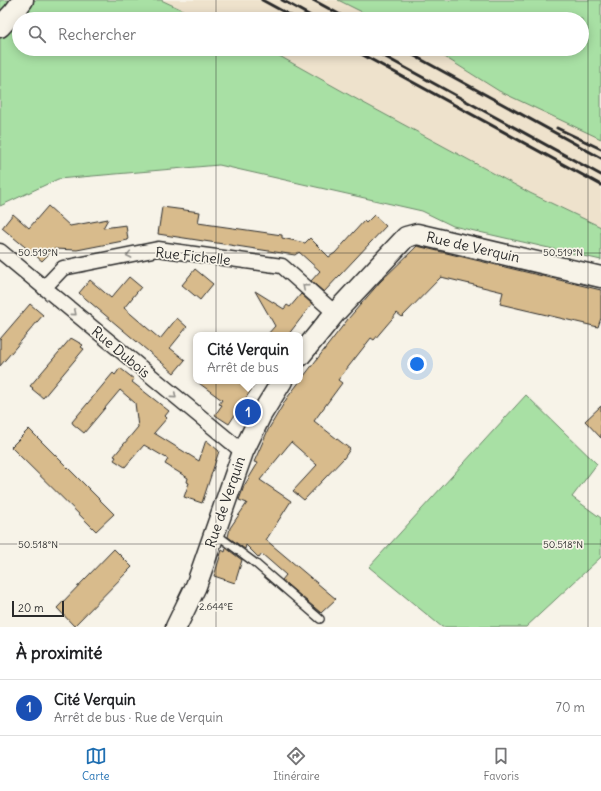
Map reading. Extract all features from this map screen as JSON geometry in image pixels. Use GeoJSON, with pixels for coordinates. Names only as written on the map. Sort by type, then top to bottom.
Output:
{"type":"FeatureCollection","features":[{"type":"Feature","properties":{"kind":"street"},"geometry":{"type":"LineString","coordinates":[[14,12],[23,0]]}},
{"type":"Feature","properties":{"kind":"street"},"geometry":{"type":"LineString","coordinates":[[0,27],[12,14]]}},
{"type":"Feature","properties":{"kind":"street","name":"Rue de Verquin"},"geometry":{"type":"LineString","coordinates":[[303,352],[334,313],[406,237],[417,234],[601,277]]}},
{"type":"Feature","properties":{"kind":"street","name":"Rue Fichelle"},"geometry":{"type":"LineString","coordinates":[[44,288],[63,268],[158,249],[282,266],[334,313]]}},
{"type":"Feature","properties":{"kind":"street","name":"Rue Dubois"},"geometry":{"type":"LineString","coordinates":[[0,251],[243,452]]}},
{"type":"Feature","properties":{"kind":"street","name":"Rue de Verquin"},"geometry":{"type":"LineString","coordinates":[[176,627],[196,586],[243,452],[261,415],[280,384]]}},
{"type":"Feature","properties":{"kind":"lane"},"geometry":{"type":"LineString","coordinates":[[214,533],[255,564],[320,619]]}},
{"type":"Feature","properties":{"kind":"shaded area"},"geometry":{"type":"Polygon","coordinates":[[[161,0],[338,0],[362,12],[187,12],[161,0]]]}},
{"type":"Feature","properties":{"kind":"shaded area"},"geometry":{"type":"Polygon","coordinates":[[[280,56],[443,56],[499,90],[601,124],[601,227],[530,193],[280,56]]]}},
{"type":"Feature","properties":{"kind":"green space"},"geometry":{"type":"Polygon","coordinates":[[[0,0],[161,0],[187,12],[12,12],[12,56],[280,56],[530,193],[601,227],[601,260],[453,226],[422,211],[219,165],[58,179],[0,206],[0,0]]]}},
{"type":"Feature","properties":{"kind":"green space"},"geometry":{"type":"Polygon","coordinates":[[[338,0],[601,0],[601,139],[499,91],[443,56],[589,56],[589,12],[362,12],[338,0]]]}},
{"type":"Feature","properties":{"kind":"green space"},"geometry":{"type":"Polygon","coordinates":[[[526,395],[597,464],[572,497],[601,518],[601,557],[526,627],[442,627],[369,567],[526,395]]]}},
{"type":"Feature","properties":{"kind":"building"},"geometry":{"type":"Polygon","coordinates":[[[48,206],[70,226],[108,219],[103,228],[126,225],[128,240],[77,250],[54,249],[42,261],[2,228],[13,214],[29,228],[48,206]]]}},
{"type":"Feature","properties":{"kind":"building"},"geometry":{"type":"Polygon","coordinates":[[[162,207],[200,212],[198,223],[282,235],[282,238],[305,243],[310,238],[329,257],[335,253],[364,221],[366,223],[374,215],[386,226],[324,292],[311,281],[320,271],[299,252],[295,255],[158,234],[162,207]]]}},
{"type":"Feature","properties":{"kind":"building"},"geometry":{"type":"Polygon","coordinates":[[[417,246],[601,290],[601,318],[598,327],[500,304],[503,292],[441,277],[402,317],[397,313],[374,340],[371,338],[338,380],[342,383],[314,421],[350,449],[344,458],[304,500],[293,491],[317,465],[291,442],[260,480],[291,501],[266,540],[336,599],[321,613],[282,580],[286,575],[262,554],[259,558],[246,545],[245,549],[228,537],[230,528],[247,503],[239,500],[244,486],[258,463],[254,462],[268,430],[287,398],[298,384],[303,384],[303,377],[348,319],[380,282],[417,246]]]}},
{"type":"Feature","properties":{"kind":"building"},"geometry":{"type":"Polygon","coordinates":[[[195,269],[213,284],[200,300],[182,285],[195,269]]]}},
{"type":"Feature","properties":{"kind":"building"},"geometry":{"type":"Polygon","coordinates":[[[129,277],[141,287],[124,308],[160,339],[177,318],[187,327],[170,348],[185,360],[174,373],[79,293],[90,280],[111,298],[129,277]]]}},
{"type":"Feature","properties":{"kind":"building"},"geometry":{"type":"Polygon","coordinates":[[[255,291],[284,309],[287,305],[290,307],[301,294],[312,304],[290,332],[270,332],[275,326],[255,291]]]}},
{"type":"Feature","properties":{"kind":"building"},"geometry":{"type":"Polygon","coordinates":[[[30,304],[43,315],[0,366],[0,339],[30,304]]]}},
{"type":"Feature","properties":{"kind":"building"},"geometry":{"type":"Polygon","coordinates":[[[71,338],[83,345],[81,347],[84,349],[43,398],[30,386],[71,338]]]}},
{"type":"Feature","properties":{"kind":"building"},"geometry":{"type":"Polygon","coordinates":[[[120,368],[134,379],[132,382],[169,411],[165,416],[167,418],[154,433],[199,461],[206,440],[219,451],[202,503],[184,497],[189,483],[187,482],[188,478],[165,464],[168,459],[144,445],[125,467],[114,460],[116,457],[114,456],[138,427],[135,403],[120,390],[84,433],[73,424],[72,422],[113,373],[115,375],[120,368]]]}},
{"type":"Feature","properties":{"kind":"building"},"geometry":{"type":"Polygon","coordinates":[[[200,384],[255,384],[229,424],[215,415],[222,405],[219,404],[222,400],[200,384]]]}},
{"type":"Feature","properties":{"kind":"building"},"geometry":{"type":"Polygon","coordinates":[[[601,406],[601,438],[585,421],[601,406]]]}},
{"type":"Feature","properties":{"kind":"building"},"geometry":{"type":"Polygon","coordinates":[[[29,429],[114,514],[96,531],[11,447],[29,429]]]}},
{"type":"Feature","properties":{"kind":"building"},"geometry":{"type":"Polygon","coordinates":[[[226,548],[242,560],[235,583],[214,576],[222,550],[225,552],[226,548]]]}},
{"type":"Feature","properties":{"kind":"building"},"geometry":{"type":"Polygon","coordinates":[[[114,549],[132,567],[74,626],[57,608],[114,549]]]}},
{"type":"Feature","properties":{"kind":"railway"},"geometry":{"type":"LineString","coordinates":[[262,0],[284,12]]}},
{"type":"Feature","properties":{"kind":"railway"},"geometry":{"type":"LineString","coordinates":[[282,0],[303,12]]}},
{"type":"Feature","properties":{"kind":"railway"},"geometry":{"type":"LineString","coordinates":[[313,0],[335,12]]}},
{"type":"Feature","properties":{"kind":"railway"},"geometry":{"type":"LineString","coordinates":[[365,56],[601,185]]}},
{"type":"Feature","properties":{"kind":"railway"},"geometry":{"type":"LineString","coordinates":[[384,56],[601,175]]}},
{"type":"Feature","properties":{"kind":"railway"},"geometry":{"type":"LineString","coordinates":[[415,56],[601,158]]}},
{"type":"Feature","properties":{"kind":"railway"},"geometry":{"type":"LineString","coordinates":[[557,128],[601,149]]}},
{"type":"Feature","properties":{"kind":"place","name":"Cité Verquin"},"geometry":{"type":"Point","coordinates":[248,412]}}]}
